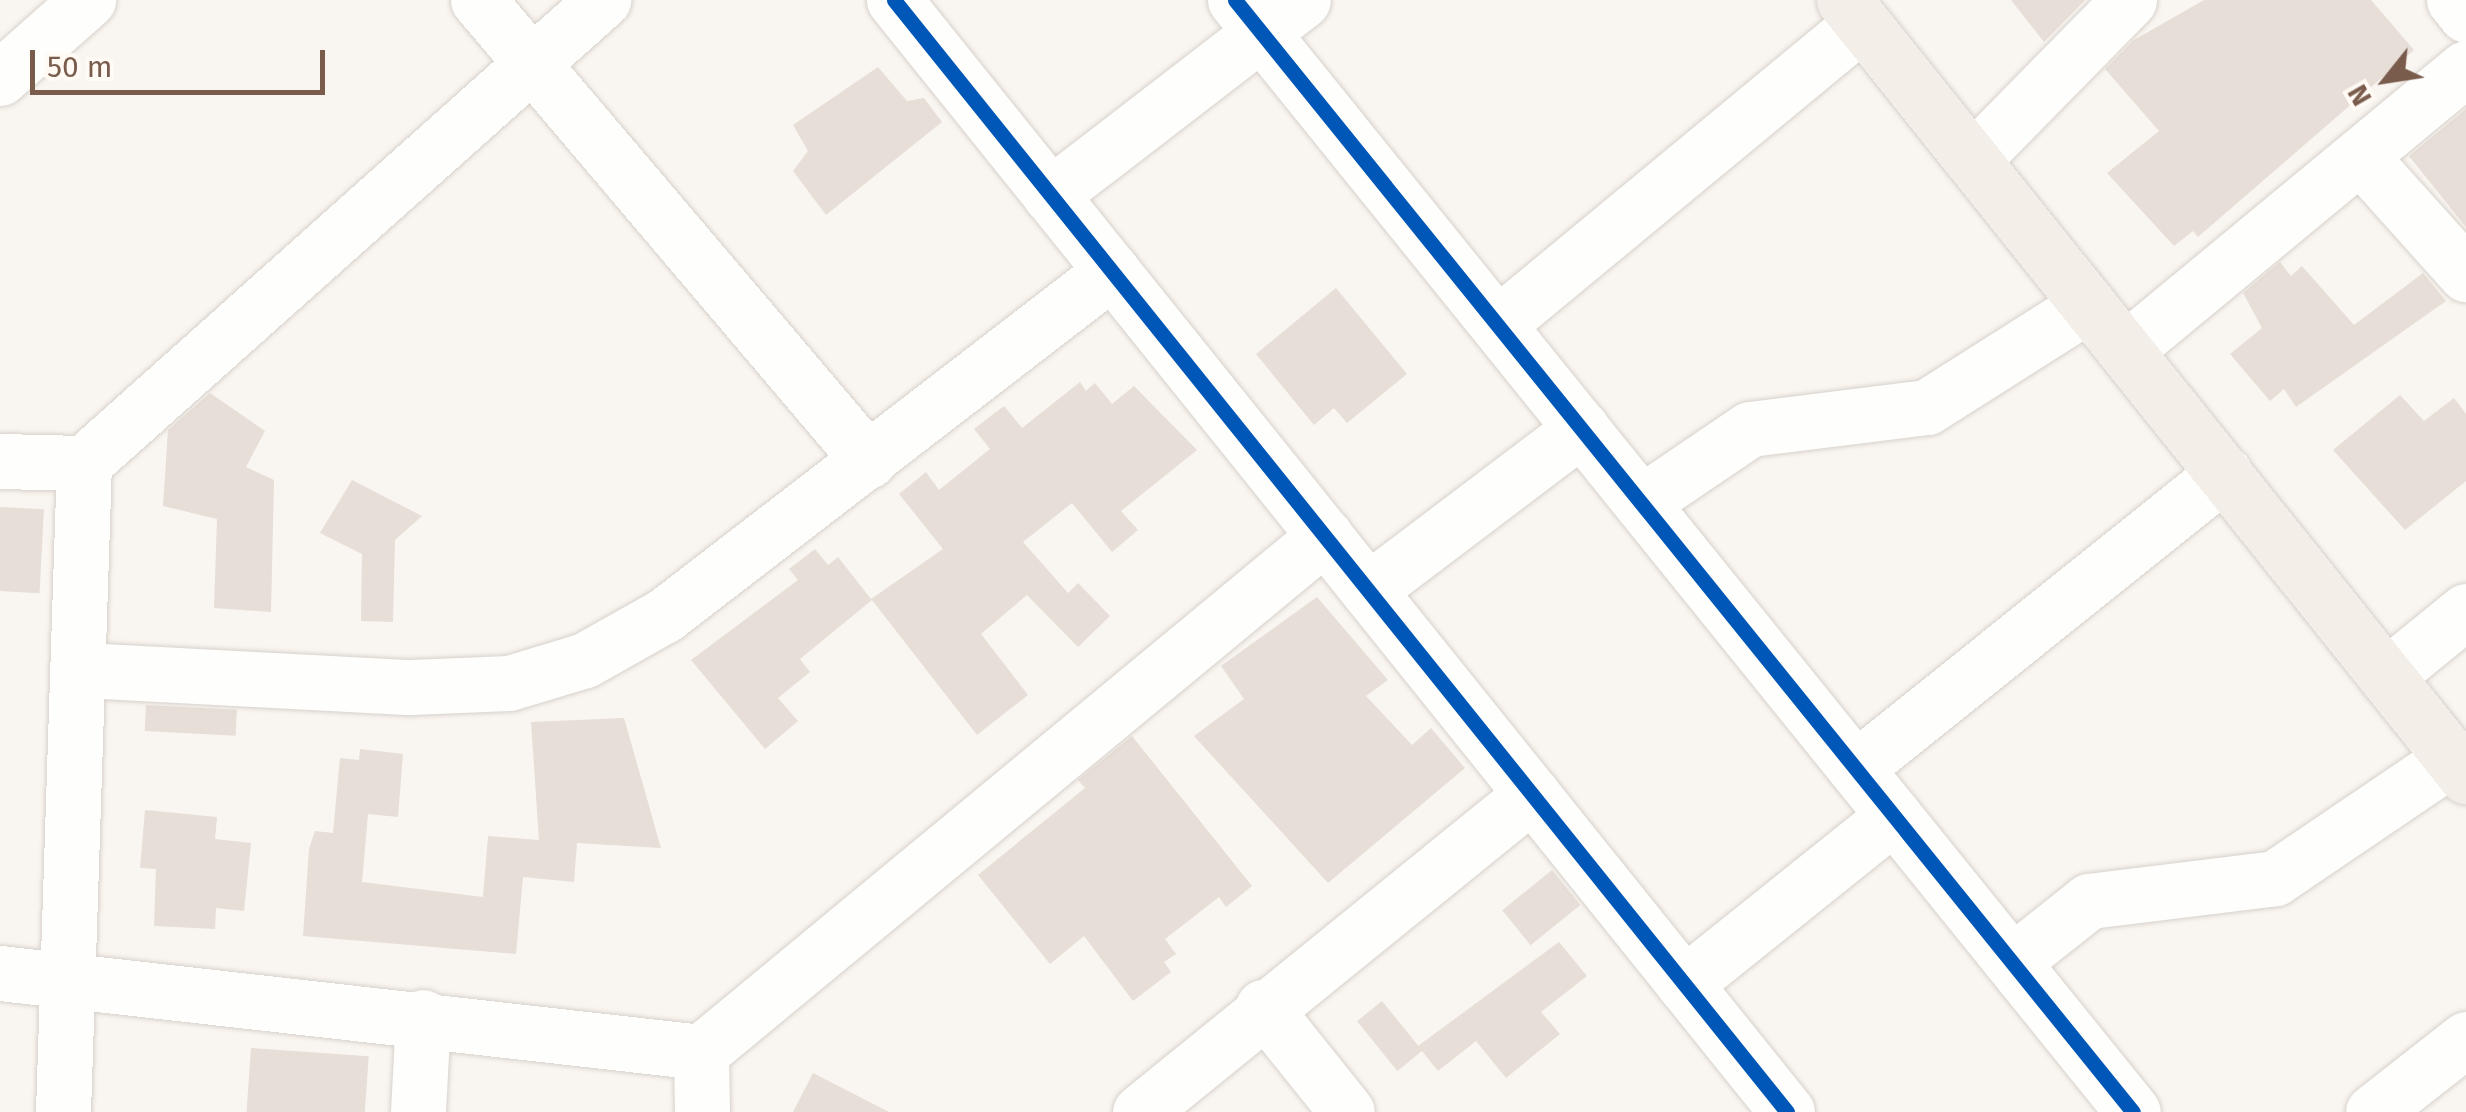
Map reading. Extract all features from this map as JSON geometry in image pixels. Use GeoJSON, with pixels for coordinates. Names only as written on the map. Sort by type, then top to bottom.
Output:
{"type":"FeatureCollection","features":[{"type":"Feature","properties":{"kind":"main road"},"geometry":{"type":"LineString","coordinates":[[1853,12],[2459,767]]}},
{"type":"Feature","properties":{"kind":"street"},"geometry":{"type":"LineString","coordinates":[[4,67],[88,0]]}},
{"type":"Feature","properties":{"kind":"street"},"geometry":{"type":"LineString","coordinates":[[478,0],[532,59],[869,461]]}},
{"type":"Feature","properties":{"kind":"street"},"geometry":{"type":"LineString","coordinates":[[0,461],[84,463],[602,0]]}},
{"type":"Feature","properties":{"kind":"street"},"geometry":{"type":"LineString","coordinates":[[894,0],[1787,1112]]}},
{"type":"Feature","properties":{"kind":"street"},"geometry":{"type":"LineString","coordinates":[[1972,160],[2129,0]]}},
{"type":"Feature","properties":{"kind":"street"},"geometry":{"type":"LineString","coordinates":[[2454,0],[2466,16]]}},
{"type":"Feature","properties":{"kind":"street"},"geometry":{"type":"LineString","coordinates":[[1050,195],[1266,11],[1498,324],[2133,1112]]}},
{"type":"Feature","properties":{"kind":"street"},"geometry":{"type":"LineString","coordinates":[[1498,324],[1853,12]]}},
{"type":"Feature","properties":{"kind":"street"},"geometry":{"type":"LineString","coordinates":[[2125,350],[2466,68]]}},
{"type":"Feature","properties":{"kind":"street"},"geometry":{"type":"LineString","coordinates":[[2360,156],[2466,274]]}},
{"type":"Feature","properties":{"kind":"street"},"geometry":{"type":"LineString","coordinates":[[83,670],[411,687],[509,683],[586,660],[664,615],[1112,271]]}},
{"type":"Feature","properties":{"kind":"street"},"geometry":{"type":"LineString","coordinates":[[1642,502],[1750,429],[1926,407],[2088,305]]}},
{"type":"Feature","properties":{"kind":"street"},"geometry":{"type":"LineString","coordinates":[[1368,590],[1582,428]]}},
{"type":"Feature","properties":{"kind":"street"},"geometry":{"type":"LineString","coordinates":[[63,1112],[83,670],[84,463]]}},
{"type":"Feature","properties":{"kind":"street"},"geometry":{"type":"LineString","coordinates":[[1856,768],[2224,474]]}},
{"type":"Feature","properties":{"kind":"street"},"geometry":{"type":"LineString","coordinates":[[0,973],[701,1052],[1325,536]]}},
{"type":"Feature","properties":{"kind":"street"},"geometry":{"type":"LineString","coordinates":[[2386,676],[2466,611]]}},
{"type":"Feature","properties":{"kind":"street"},"geometry":{"type":"LineString","coordinates":[[2012,962],[2089,901],[2275,878],[2459,767]]}},
{"type":"Feature","properties":{"kind":"street"},"geometry":{"type":"LineString","coordinates":[[1140,1112],[1263,1007],[1532,794]]}},
{"type":"Feature","properties":{"kind":"street"},"geometry":{"type":"LineString","coordinates":[[1684,984],[1894,816]]}},
{"type":"Feature","properties":{"kind":"street"},"geometry":{"type":"LineString","coordinates":[[1263,1007],[1347,1112]]}},
{"type":"Feature","properties":{"kind":"street"},"geometry":{"type":"LineString","coordinates":[[418,1112],[422,1018]]}},
{"type":"Feature","properties":{"kind":"street"},"geometry":{"type":"LineString","coordinates":[[2373,1112],[2466,1039]]}},
{"type":"Feature","properties":{"kind":"street"},"geometry":{"type":"LineString","coordinates":[[701,1052],[702,1112]]}},
{"type":"Feature","properties":{"kind":"building"},"geometry":{"type":"Polygon","coordinates":[[[2011,0],[2085,0],[2044,42],[2011,0]]]}},
{"type":"Feature","properties":{"kind":"building"},"geometry":{"type":"Polygon","coordinates":[[[2204,0],[2371,0],[2414,50],[2198,237],[2193,231],[2174,246],[2107,173],[2159,131],[2105,69],[2134,40],[2204,0]]]}},
{"type":"Feature","properties":{"kind":"building"},"geometry":{"type":"Polygon","coordinates":[[[878,67],[907,101],[924,98],[942,122],[826,215],[793,171],[808,151],[793,125],[878,67]]]}},
{"type":"Feature","properties":{"kind":"building"},"geometry":{"type":"Polygon","coordinates":[[[2466,109],[2466,227],[2409,156],[2466,109]]]}},
{"type":"Feature","properties":{"kind":"building"},"geometry":{"type":"Polygon","coordinates":[[[2280,262],[2291,276],[2302,266],[2354,325],[2423,273],[2446,301],[2296,407],[2284,389],[2270,401],[2230,354],[2262,328],[2243,293],[2280,262]]]}},
{"type":"Feature","properties":{"kind":"building"},"geometry":{"type":"Polygon","coordinates":[[[1336,288],[1407,374],[1347,423],[1334,408],[1314,425],[1256,354],[1336,288]]]}},
{"type":"Feature","properties":{"kind":"building"},"geometry":{"type":"Polygon","coordinates":[[[1080,382],[1086,391],[1095,383],[1112,404],[1134,386],[1197,450],[1121,511],[1138,530],[1112,552],[1072,503],[1023,542],[1068,593],[1078,583],[1110,616],[1078,647],[1027,595],[981,634],[1028,695],[977,735],[872,600],[800,659],[810,672],[778,698],[798,721],[765,749],[691,660],[798,580],[789,569],[815,549],[828,565],[838,557],[871,599],[943,549],[899,494],[926,472],[939,490],[990,449],[974,429],[1004,406],[1022,428],[1080,382]]]}},
{"type":"Feature","properties":{"kind":"building"},"geometry":{"type":"Polygon","coordinates":[[[210,393],[265,431],[246,467],[274,480],[271,612],[214,608],[217,519],[163,506],[168,430],[210,393]]]}},
{"type":"Feature","properties":{"kind":"building"},"geometry":{"type":"Polygon","coordinates":[[[2400,395],[2424,421],[2454,398],[2466,414],[2466,481],[2405,530],[2333,450],[2400,395]]]}},
{"type":"Feature","properties":{"kind":"building"},"geometry":{"type":"Polygon","coordinates":[[[352,480],[422,516],[395,540],[393,622],[361,621],[362,554],[320,533],[352,480]]]}},
{"type":"Feature","properties":{"kind":"building"},"geometry":{"type":"Polygon","coordinates":[[[0,507],[44,509],[40,593],[0,591],[0,507]]]}},
{"type":"Feature","properties":{"kind":"building"},"geometry":{"type":"Polygon","coordinates":[[[1317,597],[1388,680],[1366,696],[1412,745],[1431,728],[1465,768],[1328,883],[1194,736],[1244,699],[1221,666],[1317,597]]]}},
{"type":"Feature","properties":{"kind":"building"},"geometry":{"type":"Polygon","coordinates":[[[146,705],[237,710],[236,736],[145,731],[146,705]]]}},
{"type":"Feature","properties":{"kind":"building"},"geometry":{"type":"Polygon","coordinates":[[[624,718],[661,848],[577,843],[574,882],[523,877],[516,954],[303,936],[309,849],[315,831],[333,833],[340,758],[359,760],[360,749],[403,754],[398,817],[368,814],[362,882],[483,897],[488,836],[539,840],[531,722],[624,718]]]}},
{"type":"Feature","properties":{"kind":"building"},"geometry":{"type":"Polygon","coordinates":[[[1132,736],[1252,886],[1226,907],[1219,897],[1165,939],[1176,954],[1164,962],[1171,972],[1133,1001],[1084,936],[1050,964],[978,875],[1085,788],[1078,780],[1132,736]]]}},
{"type":"Feature","properties":{"kind":"building"},"geometry":{"type":"Polygon","coordinates":[[[145,810],[217,817],[215,839],[251,843],[244,911],[216,908],[215,929],[154,926],[156,869],[140,868],[145,810]]]}},
{"type":"Feature","properties":{"kind":"building"},"geometry":{"type":"Polygon","coordinates":[[[1552,870],[1580,905],[1531,945],[1502,910],[1552,870]]]}},
{"type":"Feature","properties":{"kind":"building"},"geometry":{"type":"Polygon","coordinates":[[[1559,942],[1587,976],[1541,1012],[1560,1034],[1506,1078],[1476,1041],[1438,1071],[1418,1046],[1559,942]]]}},
{"type":"Feature","properties":{"kind":"building"},"geometry":{"type":"Polygon","coordinates":[[[1382,1001],[1422,1051],[1397,1071],[1357,1021],[1382,1001]]]}},
{"type":"Feature","properties":{"kind":"building"},"geometry":{"type":"Polygon","coordinates":[[[251,1048],[369,1056],[365,1112],[247,1112],[251,1048]]]}},
{"type":"Feature","properties":{"kind":"building"},"geometry":{"type":"Polygon","coordinates":[[[813,1073],[889,1112],[793,1112],[813,1073]]]}},
{"type":"Feature","properties":{"kind":"cycle path"},"geometry":{"type":"LineString","coordinates":[[894,0],[1787,1112]]}},
{"type":"Feature","properties":{"kind":"cycle path"},"geometry":{"type":"LineString","coordinates":[[1235,0],[2133,1112]]}}]}
